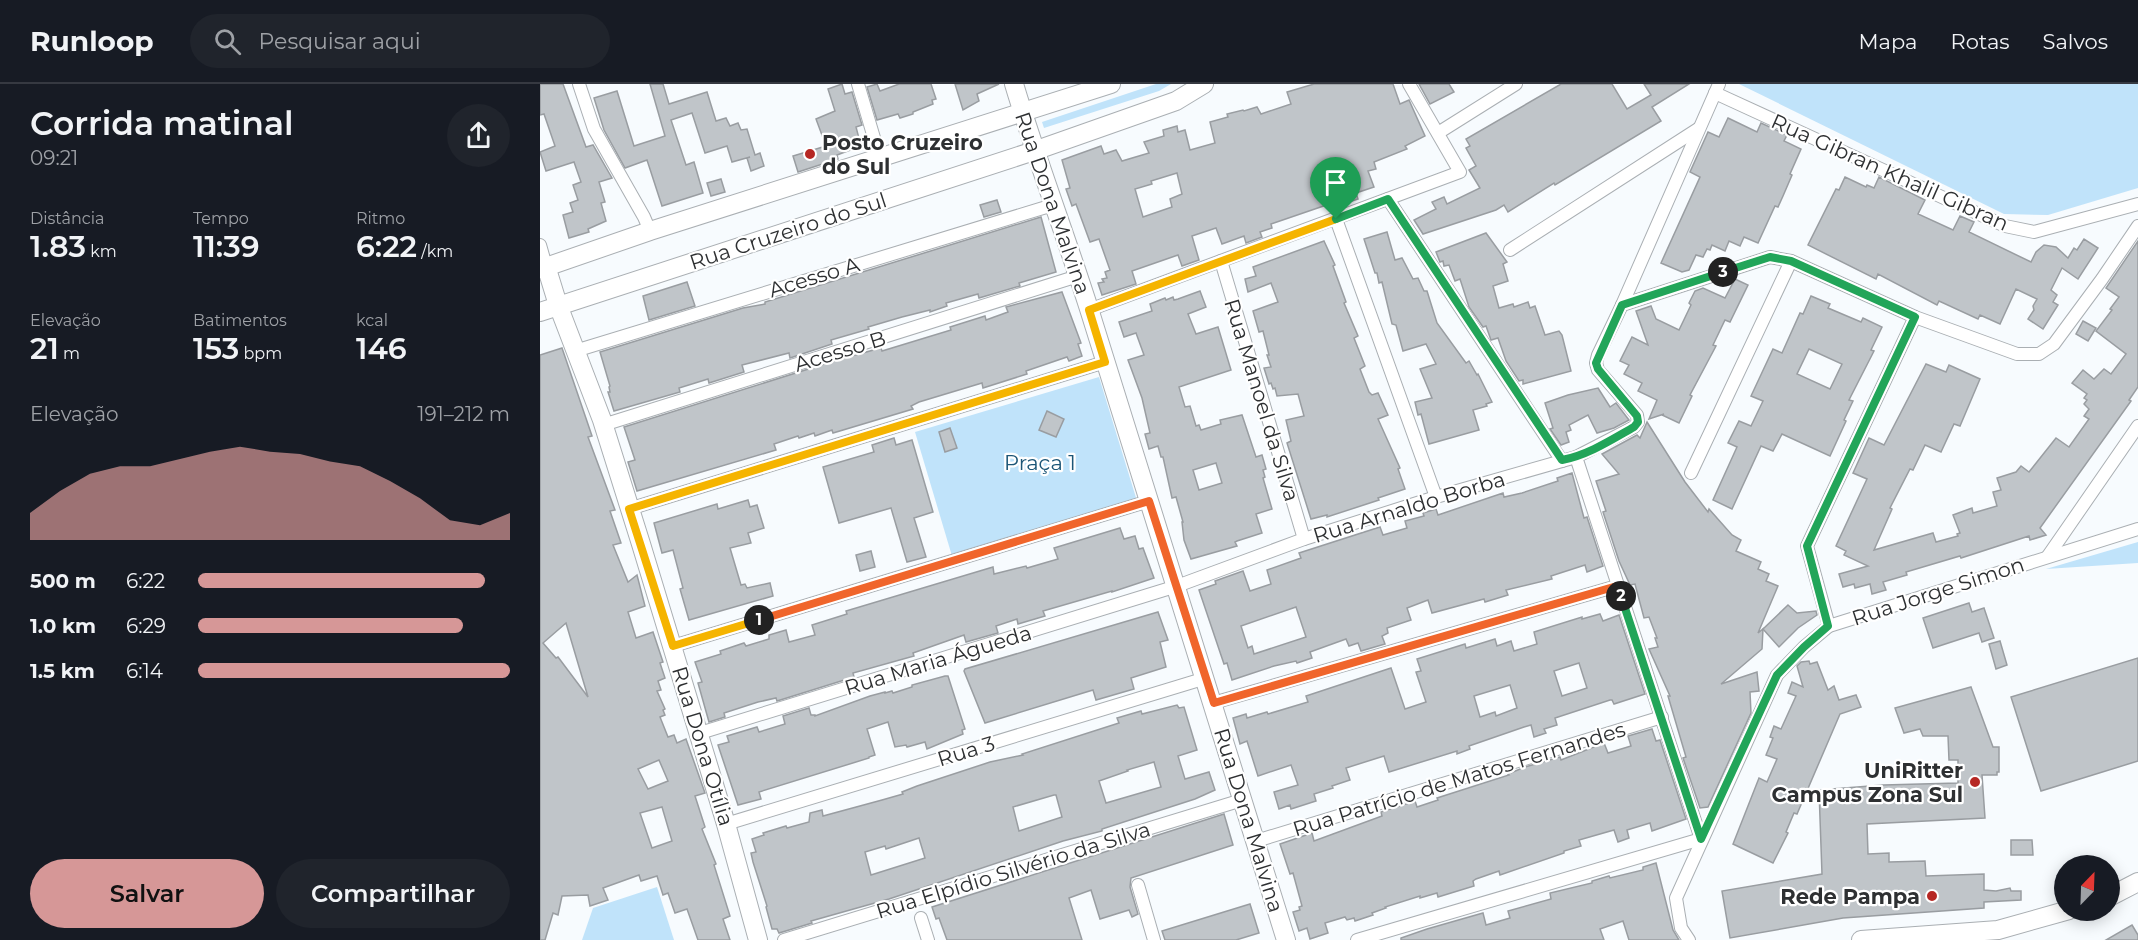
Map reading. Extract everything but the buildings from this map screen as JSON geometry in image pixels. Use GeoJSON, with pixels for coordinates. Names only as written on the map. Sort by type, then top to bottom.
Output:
{"type":"FeatureCollection","features":[{"type":"Feature","properties":{"kind":"street"},"geometry":{"type":"LineString","coordinates":[[579,84],[594,129],[650,231]]}},
{"type":"Feature","properties":{"kind":"street"},"geometry":{"type":"LineString","coordinates":[[858,84],[879,158]]}},
{"type":"Feature","properties":{"kind":"street","name":"Rua Dona Malvina"},"geometry":{"type":"LineString","coordinates":[[1014,84],[1177,586],[1286,940]]}},
{"type":"Feature","properties":{"kind":"street","name":"Rua Cruzeiro do Sul"},"geometry":{"type":"LineString","coordinates":[[543,268],[650,231],[1111,84]]}},
{"type":"Feature","properties":{"kind":"street","name":"Rua Cruzeiro do Sul"},"geometry":{"type":"LineString","coordinates":[[540,312],[1035,151],[1176,101],[1204,84]]}},
{"type":"Feature","properties":{"kind":"street"},"geometry":{"type":"LineString","coordinates":[[1089,310],[1460,172],[1409,84]]}},
{"type":"Feature","properties":{"kind":"street"},"geometry":{"type":"LineString","coordinates":[[1438,133],[1516,84]]}},
{"type":"Feature","properties":{"kind":"street"},"geometry":{"type":"LineString","coordinates":[[1622,305],[1717,88]]}},
{"type":"Feature","properties":{"kind":"street","name":"Rua Gibran Khalil Gibran"},"geometry":{"type":"LineString","coordinates":[[1717,88],[2005,226],[2034,232],[2138,204]]}},
{"type":"Feature","properties":{"kind":"street"},"geometry":{"type":"LineString","coordinates":[[1510,250],[1698,129]]}},
{"type":"Feature","properties":{"kind":"street"},"geometry":{"type":"LineString","coordinates":[[1388,199],[1562,460]]}},
{"type":"Feature","properties":{"kind":"street","name":"Acesso A"},"geometry":{"type":"LineString","coordinates":[[575,351],[1053,205]]}},
{"type":"Feature","properties":{"kind":"street"},"geometry":{"type":"LineString","coordinates":[[1336,219],[1436,496]]}},
{"type":"Feature","properties":{"kind":"street"},"geometry":{"type":"LineString","coordinates":[[1622,305],[1770,257],[1791,261],[1915,317],[2018,354],[2039,354],[2054,344],[2138,226]]}},
{"type":"Feature","properties":{"kind":"street","name":"Rua Dona Otília"},"geometry":{"type":"LineString","coordinates":[[540,245],[543,268],[603,426],[673,646],[758,940]]}},
{"type":"Feature","properties":{"kind":"street","name":"Rua Manoel da Silva"},"geometry":{"type":"LineString","coordinates":[[1221,261],[1304,539]]}},
{"type":"Feature","properties":{"kind":"street"},"geometry":{"type":"LineString","coordinates":[[1691,472],[1791,261]]}},
{"type":"Feature","properties":{"kind":"street","name":"Acesso B"},"geometry":{"type":"LineString","coordinates":[[603,426],[1078,276]]}},
{"type":"Feature","properties":{"kind":"street","name":"Rua Arnaldo Borba"},"geometry":{"type":"LineString","coordinates":[[1177,586],[1304,539],[1436,496],[1576,457],[1634,427],[1638,422],[1637,416],[1598,369],[1596,363],[1622,305]]}},
{"type":"Feature","properties":{"kind":"street"},"geometry":{"type":"LineString","coordinates":[[1689,940],[1681,928],[1676,898],[1777,675],[1828,626],[1807,546],[1915,317]]}},
{"type":"Feature","properties":{"kind":"street"},"geometry":{"type":"LineString","coordinates":[[629,509],[1105,362]]}},
{"type":"Feature","properties":{"kind":"street"},"geometry":{"type":"LineString","coordinates":[[2048,556],[2138,426]]}},
{"type":"Feature","properties":{"kind":"street"},"geometry":{"type":"LineString","coordinates":[[1576,457],[1701,839]]}},
{"type":"Feature","properties":{"kind":"street"},"geometry":{"type":"LineString","coordinates":[[673,646],[1149,501]]}},
{"type":"Feature","properties":{"kind":"street","name":"Rua Jorge Simon"},"geometry":{"type":"LineString","coordinates":[[1828,626],[2138,529]]}},
{"type":"Feature","properties":{"kind":"street","name":"Rua Maria Águeda"},"geometry":{"type":"LineString","coordinates":[[700,733],[1177,586]]}},
{"type":"Feature","properties":{"kind":"street"},"geometry":{"type":"LineString","coordinates":[[1214,703],[1617,586]]}},
{"type":"Feature","properties":{"kind":"street","name":"Rua 3"},"geometry":{"type":"LineString","coordinates":[[726,824],[1206,678]]}},
{"type":"Feature","properties":{"kind":"street","name":"Rua Patrício de Matos Fernandes"},"geometry":{"type":"LineString","coordinates":[[1256,841],[1662,717]]}},
{"type":"Feature","properties":{"kind":"street","name":"Rua Elpídio Silvério da Silva"},"geometry":{"type":"LineString","coordinates":[[784,940],[1242,800]]}},
{"type":"Feature","properties":{"kind":"street"},"geometry":{"type":"LineString","coordinates":[[1357,940],[1701,839]]}},
{"type":"Feature","properties":{"kind":"street"},"geometry":{"type":"LineString","coordinates":[[2120,891],[2138,882]]}},
{"type":"Feature","properties":{"kind":"street"},"geometry":{"type":"LineString","coordinates":[[1138,885],[1154,940]]}},
{"type":"Feature","properties":{"kind":"street"},"geometry":{"type":"LineString","coordinates":[[1861,940],[1998,930],[2054,914]]}},
{"type":"Feature","properties":{"kind":"street"},"geometry":{"type":"LineString","coordinates":[[921,918],[928,940]]}},
{"type":"Feature","properties":{"kind":"green space"},"geometry":{"type":"Polygon","coordinates":[[[1156,84],[1171,84],[1159,91],[1044,128],[1042,122],[1156,84]]]}},
{"type":"Feature","properties":{"kind":"green space"},"geometry":{"type":"Polygon","coordinates":[[[1739,84],[2138,84],[2138,188],[2048,215],[2004,214],[1739,84]]]}},
{"type":"Feature","properties":{"kind":"green space","name":"Praça 1"},"geometry":{"type":"Polygon","coordinates":[[[1099,377],[1137,501],[952,556],[915,432],[1099,377]]]}},
{"type":"Feature","properties":{"kind":"green space"},"geometry":{"type":"Polygon","coordinates":[[[2138,542],[2138,563],[2046,569],[2138,542]]]}},
{"type":"Feature","properties":{"kind":"green space"},"geometry":{"type":"Polygon","coordinates":[[[657,887],[674,940],[582,940],[593,908],[657,887]]]}},
{"type":"Feature","properties":{"kind":"place","name":"Posto Cruzeiro do Sul"},"geometry":{"type":"Point","coordinates":[810,154]}},
{"type":"Feature","properties":{"kind":"place","name":"UniRitter Campus Zona Sul"},"geometry":{"type":"Point","coordinates":[1975,782]}},
{"type":"Feature","properties":{"kind":"place","name":"Rede Pampa"},"geometry":{"type":"Point","coordinates":[1932,896]}},
{"type":"Feature","properties":{"kind":"route"},"geometry":{"type":"LineString","coordinates":[[1388,199],[1562,460],[1593,450],[1634,427],[1638,422],[1637,416],[1598,369],[1596,363],[1622,305],[1770,257],[1791,261],[1915,317],[1807,546],[1828,626],[1777,675],[1701,839],[1617,586],[1214,703],[1149,501],[673,646],[629,509],[1105,362],[1089,310],[1336,219],[1388,199]]}}]}
